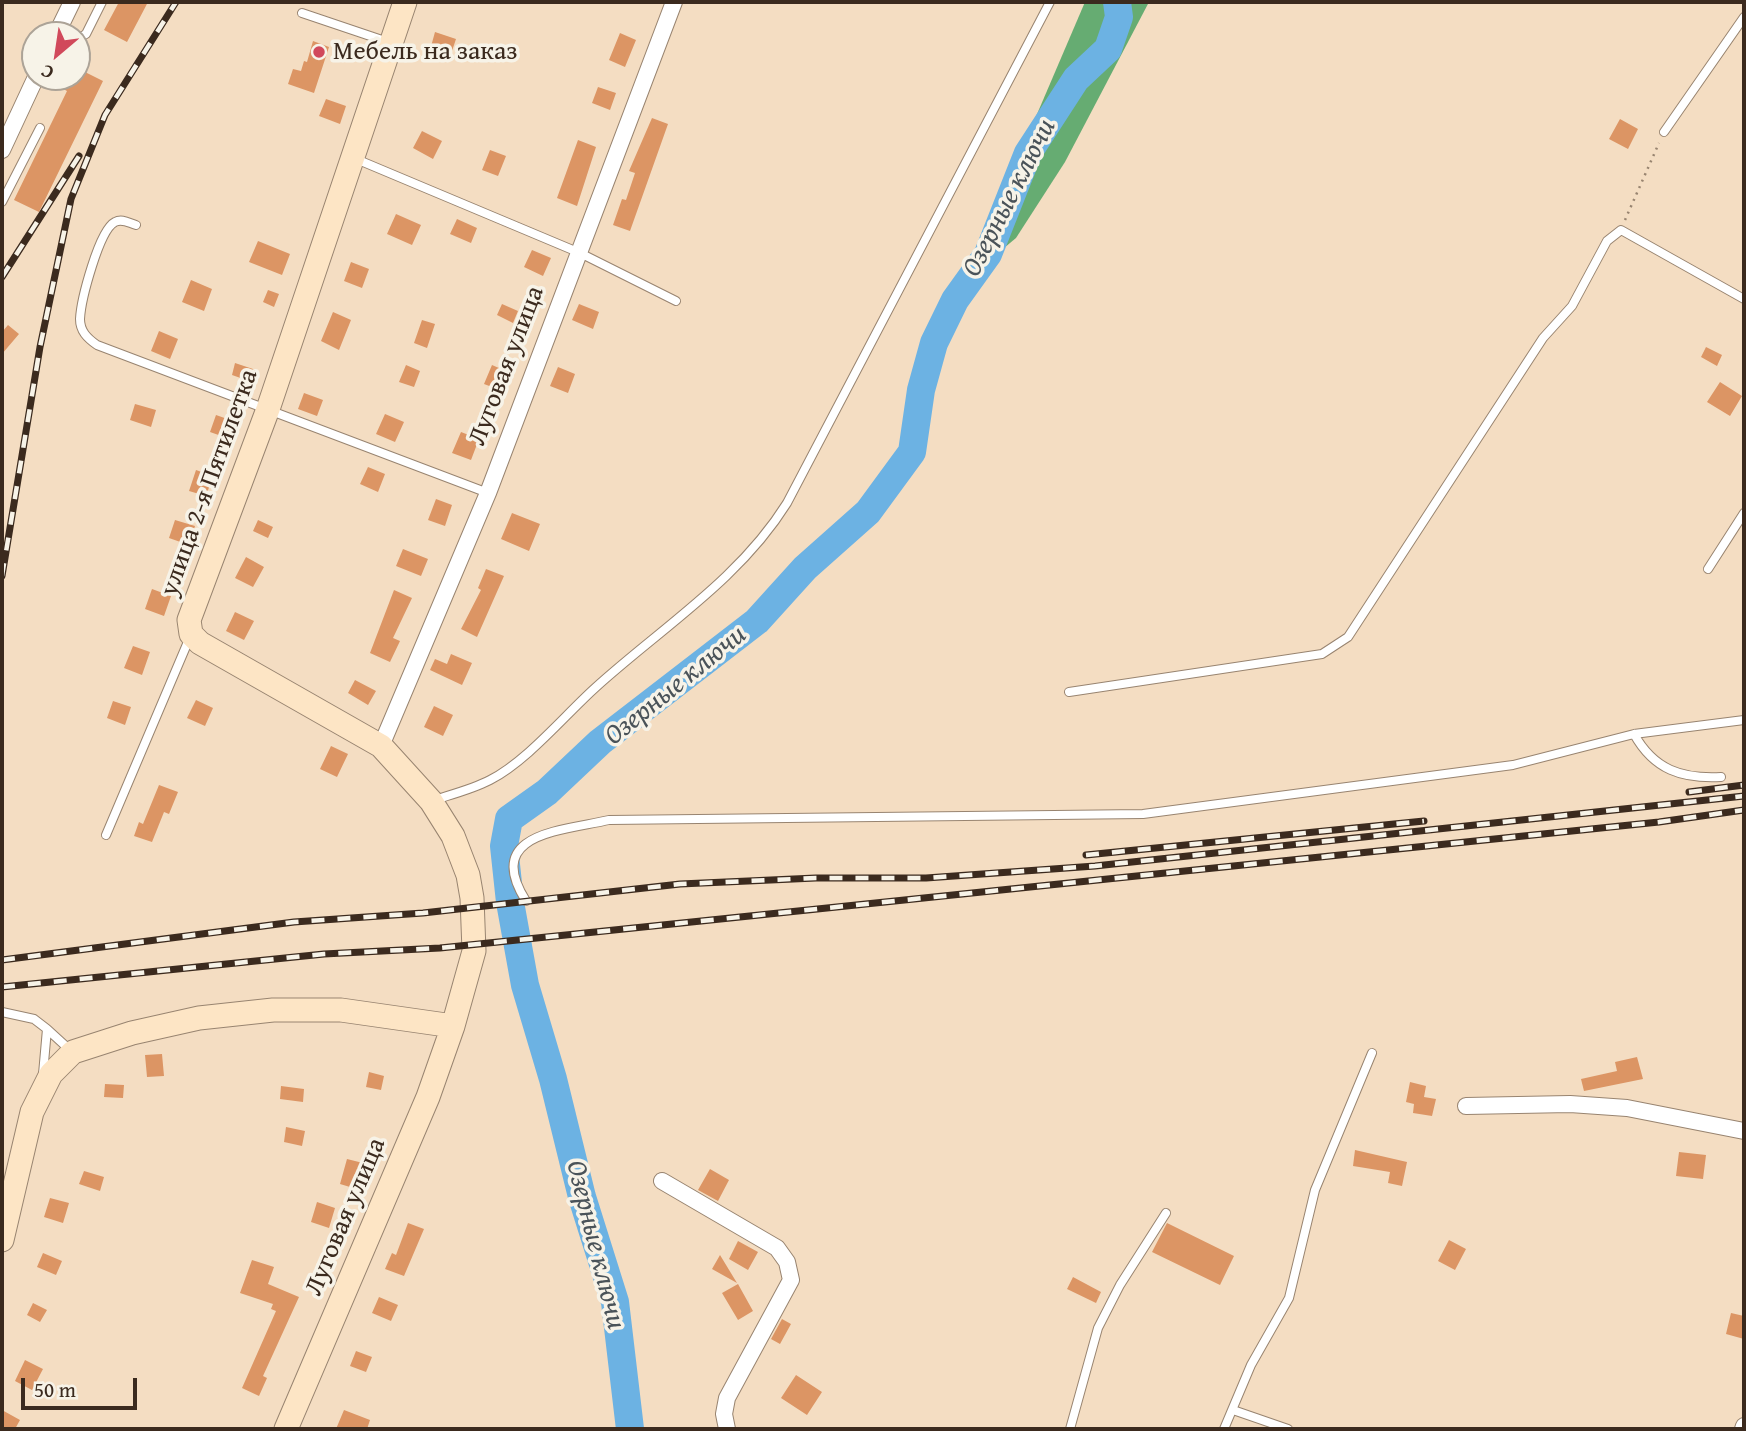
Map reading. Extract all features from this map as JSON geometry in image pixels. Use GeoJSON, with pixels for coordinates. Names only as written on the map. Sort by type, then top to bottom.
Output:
{"type":"FeatureCollection","features":[{"type":"Feature","properties":{"kind":"main road","name":"улица 2-я Пятилетка"},"geometry":{"type":"LineString","coordinates":[[405,2],[268,409],[190,620],[191,634],[201,643],[381,746],[431,801],[453,836],[468,875],[475,922],[474,951],[453,1026]]}},
{"type":"Feature","properties":{"kind":"main road"},"geometry":{"type":"LineString","coordinates":[[2,1240],[32,1112],[51,1074],[73,1052],[132,1033],[199,1018],[273,1010],[341,1010],[453,1026]]}},
{"type":"Feature","properties":{"kind":"main road","name":"Луговая улица"},"geometry":{"type":"LineString","coordinates":[[286,1429],[428,1097],[453,1026]]}},
{"type":"Feature","properties":{"kind":"street"},"geometry":{"type":"LineString","coordinates":[[64,21],[72,2]]}},
{"type":"Feature","properties":{"kind":"street","name":"Луговая улица"},"geometry":{"type":"LineString","coordinates":[[381,746],[488,493],[674,2]]}},
{"type":"Feature","properties":{"kind":"street"},"geometry":{"type":"LineString","coordinates":[[2,149],[29,91]]}},
{"type":"Feature","properties":{"kind":"street"},"geometry":{"type":"LineString","coordinates":[[1465,1106],[1570,1104],[1627,1108],[1744,1131]]}},
{"type":"Feature","properties":{"kind":"street"},"geometry":{"type":"LineString","coordinates":[[662,1181],[777,1248],[787,1262],[790,1280],[727,1398],[723,1414],[726,1429]]}},
{"type":"Feature","properties":{"kind":"lane"},"geometry":{"type":"LineString","coordinates":[[91,24],[102,2]]}},
{"type":"Feature","properties":{"kind":"lane"},"geometry":{"type":"LineString","coordinates":[[431,801],[491,780],[513,763],[739,565],[768,533],[1050,2]]}},
{"type":"Feature","properties":{"kind":"lane"},"geometry":{"type":"LineString","coordinates":[[302,13],[390,43]]}},
{"type":"Feature","properties":{"kind":"lane"},"geometry":{"type":"LineString","coordinates":[[1664,132],[1744,17]]}},
{"type":"Feature","properties":{"kind":"lane"},"geometry":{"type":"LineString","coordinates":[[2,202],[40,128]]}},
{"type":"Feature","properties":{"kind":"lane"},"geometry":{"type":"LineString","coordinates":[[352,157],[580,253],[676,301]]}},
{"type":"Feature","properties":{"kind":"lane"},"geometry":{"type":"LineString","coordinates":[[136,225],[121,220],[112,223],[102,236],[80,320],[84,335],[97,345],[488,493]]}},
{"type":"Feature","properties":{"kind":"lane"},"geometry":{"type":"LineString","coordinates":[[1069,692],[1322,654],[1348,637],[1543,338],[1572,306],[1607,241],[1621,230],[1744,299]]}},
{"type":"Feature","properties":{"kind":"lane"},"geometry":{"type":"LineString","coordinates":[[1708,569],[1744,513]]}},
{"type":"Feature","properties":{"kind":"lane"},"geometry":{"type":"LineString","coordinates":[[106,835],[191,634]]}},
{"type":"Feature","properties":{"kind":"lane"},"geometry":{"type":"LineString","coordinates":[[526,901],[514,882],[513,859],[517,850],[541,835],[609,820],[1143,814],[1513,765],[1634,734],[1744,720]]}},
{"type":"Feature","properties":{"kind":"lane"},"geometry":{"type":"LineString","coordinates":[[1634,734],[1643,750],[1664,769],[1695,778],[1721,777]]}},
{"type":"Feature","properties":{"kind":"lane"},"geometry":{"type":"LineString","coordinates":[[2,1012],[34,1019],[73,1052]]}},
{"type":"Feature","properties":{"kind":"lane"},"geometry":{"type":"LineString","coordinates":[[42,1091],[47,1029]]}},
{"type":"Feature","properties":{"kind":"lane"},"geometry":{"type":"LineString","coordinates":[[1224,1429],[1251,1365],[1289,1298],[1315,1190],[1372,1053]]}},
{"type":"Feature","properties":{"kind":"lane"},"geometry":{"type":"LineString","coordinates":[[1070,1429],[1098,1328],[1120,1285],[1166,1213]]}},
{"type":"Feature","properties":{"kind":"lane"},"geometry":{"type":"LineString","coordinates":[[1233,1410],[1288,1429]]}},
{"type":"Feature","properties":{"kind":"path"},"geometry":{"type":"LineString","coordinates":[[1621,230],[1664,132]]}},
{"type":"Feature","properties":{"kind":"green space"},"geometry":{"type":"Polygon","coordinates":[[[1085,2],[1149,2],[1065,162],[1016,238],[998,253],[987,249],[984,238],[1085,2]]]}},
{"type":"Feature","properties":{"kind":"building"},"geometry":{"type":"Polygon","coordinates":[[[119,2],[148,2],[127,42],[104,30],[119,2]]]}},
{"type":"Feature","properties":{"kind":"building"},"geometry":{"type":"Polygon","coordinates":[[[435,32],[456,39],[450,57],[430,50],[435,32]]]}},
{"type":"Feature","properties":{"kind":"building"},"geometry":{"type":"Polygon","coordinates":[[[620,33],[636,40],[625,67],[609,60],[620,33]]]}},
{"type":"Feature","properties":{"kind":"building"},"geometry":{"type":"Polygon","coordinates":[[[313,41],[329,47],[314,93],[288,84],[293,69],[301,71],[304,61],[307,62],[313,41]]]}},
{"type":"Feature","properties":{"kind":"building"},"geometry":{"type":"Polygon","coordinates":[[[91,75],[103,81],[39,212],[14,200],[67,91],[91,91],[91,75]]]}},
{"type":"Feature","properties":{"kind":"building"},"geometry":{"type":"Polygon","coordinates":[[[598,87],[616,93],[610,110],[592,103],[598,87]]]}},
{"type":"Feature","properties":{"kind":"building"},"geometry":{"type":"Polygon","coordinates":[[[326,99],[346,106],[340,124],[319,116],[326,99]]]}},
{"type":"Feature","properties":{"kind":"building"},"geometry":{"type":"Polygon","coordinates":[[[652,118],[668,124],[630,231],[613,225],[622,199],[626,200],[635,173],[629,171],[652,118]]]}},
{"type":"Feature","properties":{"kind":"building"},"geometry":{"type":"Polygon","coordinates":[[[1620,119],[1638,129],[1628,149],[1609,139],[1620,119]]]}},
{"type":"Feature","properties":{"kind":"building"},"geometry":{"type":"Polygon","coordinates":[[[422,131],[442,141],[433,159],[413,148],[422,131]]]}},
{"type":"Feature","properties":{"kind":"building"},"geometry":{"type":"Polygon","coordinates":[[[578,140],[596,147],[577,206],[557,198],[578,140]]]}},
{"type":"Feature","properties":{"kind":"building"},"geometry":{"type":"Polygon","coordinates":[[[490,150],[506,156],[498,176],[482,170],[490,150]]]}},
{"type":"Feature","properties":{"kind":"building"},"geometry":{"type":"Polygon","coordinates":[[[396,214],[421,225],[412,245],[387,234],[396,214]]]}},
{"type":"Feature","properties":{"kind":"building"},"geometry":{"type":"Polygon","coordinates":[[[457,219],[477,228],[471,243],[450,234],[457,219]]]}},
{"type":"Feature","properties":{"kind":"building"},"geometry":{"type":"Polygon","coordinates":[[[258,241],[290,254],[282,275],[249,262],[258,241]]]}},
{"type":"Feature","properties":{"kind":"building"},"geometry":{"type":"Polygon","coordinates":[[[532,250],[551,258],[543,276],[524,267],[532,250]]]}},
{"type":"Feature","properties":{"kind":"building"},"geometry":{"type":"Polygon","coordinates":[[[351,262],[369,269],[362,288],[344,281],[351,262]]]}},
{"type":"Feature","properties":{"kind":"building"},"geometry":{"type":"Polygon","coordinates":[[[191,280],[212,289],[204,311],[182,302],[191,280]]]}},
{"type":"Feature","properties":{"kind":"building"},"geometry":{"type":"Polygon","coordinates":[[[268,290],[279,294],[274,307],[263,302],[268,290]]]}},
{"type":"Feature","properties":{"kind":"building"},"geometry":{"type":"Polygon","coordinates":[[[502,304],[518,311],[513,323],[497,315],[502,304]]]}},
{"type":"Feature","properties":{"kind":"building"},"geometry":{"type":"Polygon","coordinates":[[[579,304],[599,312],[593,329],[572,320],[579,304]]]}},
{"type":"Feature","properties":{"kind":"building"},"geometry":{"type":"Polygon","coordinates":[[[333,312],[351,320],[339,350],[321,341],[333,312]]]}},
{"type":"Feature","properties":{"kind":"building"},"geometry":{"type":"Polygon","coordinates":[[[422,320],[435,324],[427,348],[414,343],[422,320]]]}},
{"type":"Feature","properties":{"kind":"building"},"geometry":{"type":"Polygon","coordinates":[[[8,325],[19,334],[2,354],[2,332],[8,325]]]}},
{"type":"Feature","properties":{"kind":"building"},"geometry":{"type":"Polygon","coordinates":[[[159,331],[178,339],[170,359],[151,351],[159,331]]]}},
{"type":"Feature","properties":{"kind":"building"},"geometry":{"type":"Polygon","coordinates":[[[1706,347],[1722,355],[1717,366],[1701,357],[1706,347]]]}},
{"type":"Feature","properties":{"kind":"building"},"geometry":{"type":"Polygon","coordinates":[[[235,363],[256,370],[252,382],[232,375],[235,363]]]}},
{"type":"Feature","properties":{"kind":"building"},"geometry":{"type":"Polygon","coordinates":[[[406,365],[420,371],[414,387],[399,382],[406,365]]]}},
{"type":"Feature","properties":{"kind":"building"},"geometry":{"type":"Polygon","coordinates":[[[492,365],[508,372],[500,390],[484,384],[492,365]]]}},
{"type":"Feature","properties":{"kind":"building"},"geometry":{"type":"Polygon","coordinates":[[[558,367],[575,374],[568,393],[550,386],[558,367]]]}},
{"type":"Feature","properties":{"kind":"building"},"geometry":{"type":"Polygon","coordinates":[[[1720,382],[1742,396],[1730,416],[1707,402],[1720,382]]]}},
{"type":"Feature","properties":{"kind":"building"},"geometry":{"type":"Polygon","coordinates":[[[304,393],[323,400],[317,416],[298,409],[304,393]]]}},
{"type":"Feature","properties":{"kind":"building"},"geometry":{"type":"Polygon","coordinates":[[[135,404],[156,410],[151,427],[130,420],[135,404]]]}},
{"type":"Feature","properties":{"kind":"building"},"geometry":{"type":"Polygon","coordinates":[[[385,414],[404,422],[395,442],[376,434],[385,414]]]}},
{"type":"Feature","properties":{"kind":"building"},"geometry":{"type":"Polygon","coordinates":[[[216,415],[236,422],[230,439],[210,432],[216,415]]]}},
{"type":"Feature","properties":{"kind":"building"},"geometry":{"type":"Polygon","coordinates":[[[461,432],[479,439],[471,460],[452,453],[461,432]]]}},
{"type":"Feature","properties":{"kind":"building"},"geometry":{"type":"Polygon","coordinates":[[[368,467],[385,474],[378,492],[360,484],[368,467]]]}},
{"type":"Feature","properties":{"kind":"building"},"geometry":{"type":"Polygon","coordinates":[[[196,470],[213,476],[206,496],[189,491],[196,470]]]}},
{"type":"Feature","properties":{"kind":"building"},"geometry":{"type":"Polygon","coordinates":[[[436,499],[452,505],[445,526],[428,520],[436,499]]]}},
{"type":"Feature","properties":{"kind":"building"},"geometry":{"type":"Polygon","coordinates":[[[512,513],[540,524],[529,551],[501,539],[512,513]]]}},
{"type":"Feature","properties":{"kind":"building"},"geometry":{"type":"Polygon","coordinates":[[[175,520],[195,526],[189,545],[169,538],[175,520]]]}},
{"type":"Feature","properties":{"kind":"building"},"geometry":{"type":"Polygon","coordinates":[[[258,520],[273,527],[268,538],[253,531],[258,520]]]}},
{"type":"Feature","properties":{"kind":"building"},"geometry":{"type":"Polygon","coordinates":[[[403,549],[428,559],[421,576],[396,566],[403,549]]]}},
{"type":"Feature","properties":{"kind":"building"},"geometry":{"type":"Polygon","coordinates":[[[246,557],[264,567],[253,587],[235,578],[246,557]]]}},
{"type":"Feature","properties":{"kind":"building"},"geometry":{"type":"Polygon","coordinates":[[[486,569],[504,576],[477,637],[461,629],[481,590],[478,588],[486,569]]]}},
{"type":"Feature","properties":{"kind":"building"},"geometry":{"type":"Polygon","coordinates":[[[152,589],[171,596],[164,616],[145,609],[152,589]]]}},
{"type":"Feature","properties":{"kind":"building"},"geometry":{"type":"Polygon","coordinates":[[[394,590],[412,598],[393,638],[400,641],[390,662],[370,653],[394,590]]]}},
{"type":"Feature","properties":{"kind":"building"},"geometry":{"type":"Polygon","coordinates":[[[235,612],[254,621],[244,640],[226,631],[235,612]]]}},
{"type":"Feature","properties":{"kind":"building"},"geometry":{"type":"Polygon","coordinates":[[[133,646],[150,652],[142,675],[124,668],[133,646]]]}},
{"type":"Feature","properties":{"kind":"building"},"geometry":{"type":"Polygon","coordinates":[[[451,654],[472,663],[462,685],[430,670],[435,659],[447,664],[451,654]]]}},
{"type":"Feature","properties":{"kind":"building"},"geometry":{"type":"Polygon","coordinates":[[[355,680],[376,691],[368,705],[348,693],[355,680]]]}},
{"type":"Feature","properties":{"kind":"building"},"geometry":{"type":"Polygon","coordinates":[[[196,700],[213,708],[205,726],[187,718],[196,700]]]}},
{"type":"Feature","properties":{"kind":"building"},"geometry":{"type":"Polygon","coordinates":[[[113,701],[131,707],[125,725],[107,718],[113,701]]]}},
{"type":"Feature","properties":{"kind":"building"},"geometry":{"type":"Polygon","coordinates":[[[434,706],[453,715],[443,736],[424,727],[434,706]]]}},
{"type":"Feature","properties":{"kind":"building"},"geometry":{"type":"Polygon","coordinates":[[[331,746],[348,754],[337,777],[320,769],[331,746]]]}},
{"type":"Feature","properties":{"kind":"building"},"geometry":{"type":"Polygon","coordinates":[[[159,785],[178,792],[169,814],[164,812],[152,842],[134,836],[139,822],[143,824],[159,785]]]}},
{"type":"Feature","properties":{"kind":"building"},"geometry":{"type":"Polygon","coordinates":[[[162,1054],[164,1076],[147,1077],[145,1055],[162,1054]]]}},
{"type":"Feature","properties":{"kind":"building"},"geometry":{"type":"Polygon","coordinates":[[[1637,1057],[1643,1079],[1584,1091],[1581,1079],[1617,1071],[1615,1062],[1637,1057]]]}},
{"type":"Feature","properties":{"kind":"building"},"geometry":{"type":"Polygon","coordinates":[[[369,1072],[384,1076],[381,1090],[366,1087],[369,1072]]]}},
{"type":"Feature","properties":{"kind":"building"},"geometry":{"type":"Polygon","coordinates":[[[1410,1082],[1426,1086],[1424,1097],[1436,1099],[1432,1116],[1413,1113],[1414,1104],[1406,1102],[1410,1082]]]}},
{"type":"Feature","properties":{"kind":"building"},"geometry":{"type":"Polygon","coordinates":[[[105,1084],[124,1085],[123,1098],[104,1097],[105,1084]]]}},
{"type":"Feature","properties":{"kind":"building"},"geometry":{"type":"Polygon","coordinates":[[[281,1086],[304,1089],[303,1102],[280,1099],[281,1086]]]}},
{"type":"Feature","properties":{"kind":"building"},"geometry":{"type":"Polygon","coordinates":[[[286,1127],[305,1131],[302,1146],[284,1142],[286,1127]]]}},
{"type":"Feature","properties":{"kind":"building"},"geometry":{"type":"Polygon","coordinates":[[[1355,1150],[1407,1162],[1402,1186],[1388,1183],[1390,1172],[1353,1166],[1355,1150]]]}},
{"type":"Feature","properties":{"kind":"building"},"geometry":{"type":"Polygon","coordinates":[[[1679,1152],[1706,1155],[1703,1179],[1676,1176],[1679,1152]]]}},
{"type":"Feature","properties":{"kind":"building"},"geometry":{"type":"Polygon","coordinates":[[[347,1159],[367,1164],[360,1190],[340,1184],[347,1159]]]}},
{"type":"Feature","properties":{"kind":"building"},"geometry":{"type":"Polygon","coordinates":[[[710,1169],[729,1180],[718,1201],[698,1190],[710,1169]]]}},
{"type":"Feature","properties":{"kind":"building"},"geometry":{"type":"Polygon","coordinates":[[[84,1171],[104,1177],[100,1191],[79,1184],[84,1171]]]}},
{"type":"Feature","properties":{"kind":"building"},"geometry":{"type":"Polygon","coordinates":[[[50,1198],[69,1203],[63,1223],[44,1217],[50,1198]]]}},
{"type":"Feature","properties":{"kind":"building"},"geometry":{"type":"Polygon","coordinates":[[[317,1202],[335,1208],[329,1228],[311,1222],[317,1202]]]}},
{"type":"Feature","properties":{"kind":"building"},"geometry":{"type":"Polygon","coordinates":[[[408,1223],[424,1229],[404,1276],[385,1269],[392,1253],[396,1255],[408,1223]]]}},
{"type":"Feature","properties":{"kind":"building"},"geometry":{"type":"Polygon","coordinates":[[[1167,1223],[1234,1256],[1220,1285],[1152,1252],[1167,1223]]]}},
{"type":"Feature","properties":{"kind":"building"},"geometry":{"type":"Polygon","coordinates":[[[1449,1240],[1466,1249],[1455,1270],[1438,1261],[1449,1240]]]}},
{"type":"Feature","properties":{"kind":"building"},"geometry":{"type":"Polygon","coordinates":[[[738,1241],[758,1252],[748,1270],[729,1259],[738,1241]]]}},
{"type":"Feature","properties":{"kind":"building"},"geometry":{"type":"Polygon","coordinates":[[[43,1253],[62,1261],[56,1275],[37,1267],[43,1253]]]}},
{"type":"Feature","properties":{"kind":"building"},"geometry":{"type":"Polygon","coordinates":[[[720,1255],[737,1283],[712,1269],[720,1255]]]}},
{"type":"Feature","properties":{"kind":"building"},"geometry":{"type":"Polygon","coordinates":[[[252,1260],[274,1267],[268,1284],[299,1297],[263,1376],[267,1378],[259,1396],[242,1388],[276,1311],[271,1309],[273,1304],[240,1293],[252,1260]]]}},
{"type":"Feature","properties":{"kind":"building"},"geometry":{"type":"Polygon","coordinates":[[[1073,1277],[1101,1292],[1096,1303],[1067,1289],[1073,1277]]]}},
{"type":"Feature","properties":{"kind":"building"},"geometry":{"type":"Polygon","coordinates":[[[738,1284],[753,1311],[738,1320],[722,1293],[738,1284]]]}},
{"type":"Feature","properties":{"kind":"building"},"geometry":{"type":"Polygon","coordinates":[[[379,1297],[398,1305],[391,1321],[372,1313],[379,1297]]]}},
{"type":"Feature","properties":{"kind":"building"},"geometry":{"type":"Polygon","coordinates":[[[33,1303],[47,1310],[40,1322],[27,1315],[33,1303]]]}},
{"type":"Feature","properties":{"kind":"building"},"geometry":{"type":"Polygon","coordinates":[[[1731,1313],[1744,1316],[1744,1339],[1726,1334],[1731,1313]]]}},
{"type":"Feature","properties":{"kind":"building"},"geometry":{"type":"Polygon","coordinates":[[[782,1319],[791,1324],[780,1344],[771,1339],[782,1319]]]}},
{"type":"Feature","properties":{"kind":"building"},"geometry":{"type":"Polygon","coordinates":[[[356,1351],[372,1357],[366,1372],[350,1366],[356,1351]]]}},
{"type":"Feature","properties":{"kind":"building"},"geometry":{"type":"Polygon","coordinates":[[[25,1360],[43,1369],[32,1390],[15,1381],[25,1360]]]}},
{"type":"Feature","properties":{"kind":"building"},"geometry":{"type":"Polygon","coordinates":[[[796,1375],[822,1392],[807,1415],[781,1398],[796,1375]]]}},
{"type":"Feature","properties":{"kind":"building"},"geometry":{"type":"Polygon","coordinates":[[[2,1410],[20,1420],[15,1429],[2,1429],[2,1410]]]}},
{"type":"Feature","properties":{"kind":"building"},"geometry":{"type":"Polygon","coordinates":[[[344,1410],[370,1420],[367,1429],[336,1429],[344,1410]]]}},
{"type":"Feature","properties":{"kind":"waterway","name":"Озерные ключи"},"geometry":{"type":"LineString","coordinates":[[630,1429],[615,1302],[582,1197],[553,1079],[525,985],[510,902],[504,846],[509,819],[547,792],[600,742],[757,621],[805,568],[868,512],[912,452],[921,390],[934,343],[955,300],[988,254],[1028,153],[1076,79],[1108,49],[1119,17],[1117,2]]}},
{"type":"Feature","properties":{"kind":"railway"},"geometry":{"type":"LineString","coordinates":[[2,576],[40,347],[71,199],[105,115],[176,2]]}},
{"type":"Feature","properties":{"kind":"railway"},"geometry":{"type":"LineString","coordinates":[[2,277],[79,156]]}},
{"type":"Feature","properties":{"kind":"railway"},"geometry":{"type":"LineString","coordinates":[[1689,792],[1744,785]]}},
{"type":"Feature","properties":{"kind":"railway"},"geometry":{"type":"LineString","coordinates":[[2,960],[294,922],[423,913],[680,884],[816,878],[926,878],[1095,866],[1744,796]]}},
{"type":"Feature","properties":{"kind":"railway"},"geometry":{"type":"LineString","coordinates":[[2,987],[324,954],[440,948],[1659,822],[1744,810]]}},
{"type":"Feature","properties":{"kind":"railway"},"geometry":{"type":"LineString","coordinates":[[1086,855],[1424,821]]}},
{"type":"Feature","properties":{"kind":"place","name":"Мебель на заказ"},"geometry":{"type":"Point","coordinates":[319,52]}}]}
